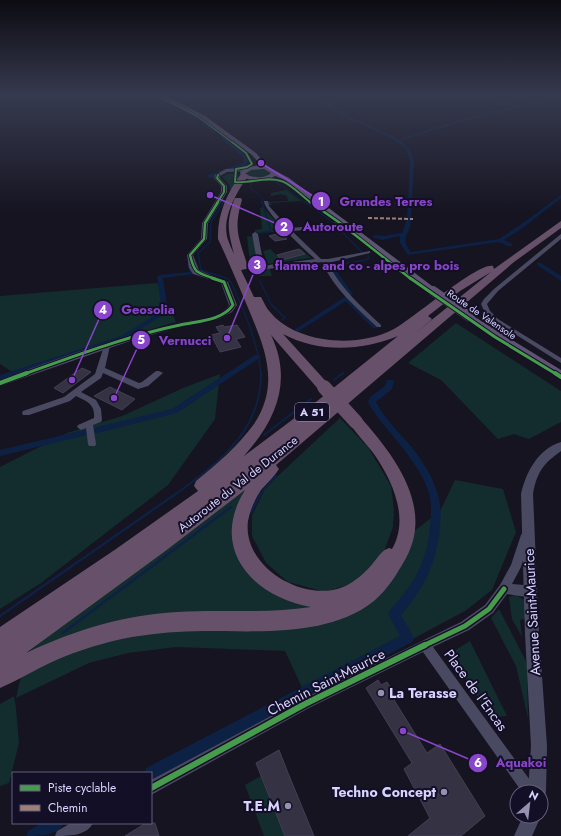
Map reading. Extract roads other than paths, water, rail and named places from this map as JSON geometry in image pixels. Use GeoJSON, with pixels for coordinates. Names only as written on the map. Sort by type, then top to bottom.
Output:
{"type":"FeatureCollection","features":[{"type":"Feature","properties":{"kind":"highway"},"geometry":{"type":"LineString","coordinates":[[245,172],[236,186],[233,216],[233,237],[255,302],[270,327],[322,388]]}},
{"type":"Feature","properties":{"kind":"highway"},"geometry":{"type":"LineString","coordinates":[[122,555],[135,537],[188,498],[232,460],[247,444],[265,418],[275,390],[275,363],[270,345],[223,241],[222,230],[224,216],[235,202],[242,183],[252,179]]}},
{"type":"Feature","properties":{"kind":"highway"},"geometry":{"type":"LineString","coordinates":[[235,202],[242,226],[245,273]]}},
{"type":"Feature","properties":{"kind":"highway","name":"Autoroute du Val de Durance"},"geometry":{"type":"LineString","coordinates":[[0,639],[122,555],[210,491],[321,405],[497,263],[561,219]]}},
{"type":"Feature","properties":{"kind":"highway","name":"Autoroute du Val de Durance"},"geometry":{"type":"LineString","coordinates":[[0,659],[164,542],[267,464],[511,260],[561,224]]}},
{"type":"Feature","properties":{"kind":"highway"},"geometry":{"type":"LineString","coordinates":[[250,287],[267,316],[289,332],[304,338],[322,342],[361,343],[400,331],[452,292],[497,263]]}},
{"type":"Feature","properties":{"kind":"highway"},"geometry":{"type":"LineString","coordinates":[[0,677],[30,661],[62,647],[130,627],[186,621],[300,620],[329,614],[356,603],[375,587],[390,571],[398,558],[404,542],[407,525],[405,504],[401,488],[392,467],[381,451],[269,330],[250,301]]}},
{"type":"Feature","properties":{"kind":"highway"},"geometry":{"type":"LineString","coordinates":[[354,423],[381,460],[396,487],[400,502],[401,524],[396,546],[385,563],[371,578],[354,591],[344,596],[329,599],[306,598],[286,591],[258,573],[246,556],[242,546],[239,532],[242,509],[254,488],[267,473],[352,400],[358,388]]}},
{"type":"Feature","properties":{"kind":"main road"},"geometry":{"type":"LineString","coordinates":[[226,134],[258,158],[266,168]]}},
{"type":"Feature","properties":{"kind":"main road"},"geometry":{"type":"LineString","coordinates":[[245,148],[255,162],[245,172]]}},
{"type":"Feature","properties":{"kind":"main road"},"geometry":{"type":"LineString","coordinates":[[245,172],[266,168]]}},
{"type":"Feature","properties":{"kind":"main road","name":"Route de Valensole"},"geometry":{"type":"LineString","coordinates":[[266,168],[287,178],[290,182],[340,219],[386,256],[490,331],[561,375]]}},
{"type":"Feature","properties":{"kind":"main road"},"geometry":{"type":"LineString","coordinates":[[245,172],[252,179]]}},
{"type":"Feature","properties":{"kind":"main road"},"geometry":{"type":"LineString","coordinates":[[267,178],[275,173]]}},
{"type":"Feature","properties":{"kind":"main road","name":"Route de Valensole"},"geometry":{"type":"LineString","coordinates":[[252,179],[280,179],[290,182]]}},
{"type":"Feature","properties":{"kind":"main road","name":"Route de Valensole"},"geometry":{"type":"LineString","coordinates":[[472,318],[561,370]]}},
{"type":"Feature","properties":{"kind":"street"},"geometry":{"type":"LineString","coordinates":[[0,383],[107,346],[227,313],[232,308],[232,302],[225,284],[220,280],[195,271],[190,255],[204,239],[205,223],[224,192],[224,186],[217,178],[218,175],[229,172],[245,172]]}},
{"type":"Feature","properties":{"kind":"street"},"geometry":{"type":"LineString","coordinates":[[266,202],[267,206],[288,230],[322,260],[339,287],[379,326]]}},
{"type":"Feature","properties":{"kind":"street"},"geometry":{"type":"LineString","coordinates":[[327,227],[337,224],[340,219]]}},
{"type":"Feature","properties":{"kind":"street"},"geometry":{"type":"LineString","coordinates":[[288,230],[327,227],[354,230]]}},
{"type":"Feature","properties":{"kind":"street"},"geometry":{"type":"LineString","coordinates":[[255,234],[260,256],[257,264],[258,268],[322,260],[368,252]]}},
{"type":"Feature","properties":{"kind":"street"},"geometry":{"type":"LineString","coordinates":[[561,236],[496,290],[484,304],[487,312],[496,320],[561,361]]}},
{"type":"Feature","properties":{"kind":"street"},"geometry":{"type":"LineString","coordinates":[[26,413],[64,400],[100,375],[102,360],[107,346]]}},
{"type":"Feature","properties":{"kind":"street"},"geometry":{"type":"LineString","coordinates":[[101,369],[138,386],[145,384],[159,373]]}},
{"type":"Feature","properties":{"kind":"street"},"geometry":{"type":"LineString","coordinates":[[76,393],[97,404],[98,420],[85,426],[92,444]]}},
{"type":"Feature","properties":{"kind":"street","name":"Avenue Saint-Maurice"},"geometry":{"type":"LineString","coordinates":[[537,784],[539,746],[527,494],[533,471],[540,461],[561,446]]}},
{"type":"Feature","properties":{"kind":"street","name":"Chemin Saint-Maurice"},"geometry":{"type":"LineString","coordinates":[[152,787],[305,704],[465,626],[476,619],[493,604],[504,589],[516,567],[528,527]]}},
{"type":"Feature","properties":{"kind":"street"},"geometry":{"type":"LineString","coordinates":[[504,589],[524,590],[531,592]]}},
{"type":"Feature","properties":{"kind":"street","name":"Place de l'Encas"},"geometry":{"type":"LineString","coordinates":[[425,645],[524,784]]}},
{"type":"Feature","properties":{"kind":"street"},"geometry":{"type":"LineString","coordinates":[[62,836],[84,824]]}},
{"type":"Feature","properties":{"kind":"street"},"geometry":{"type":"LineString","coordinates":[[523,836],[528,824]]}},
{"type":"Feature","properties":{"kind":"waterway"},"geometry":{"type":"LineString","coordinates":[[385,134],[396,139]]}},
{"type":"Feature","properties":{"kind":"waterway"},"geometry":{"type":"LineString","coordinates":[[401,139],[418,134]]}},
{"type":"Feature","properties":{"kind":"waterway"},"geometry":{"type":"LineString","coordinates":[[222,137],[245,157],[246,161],[244,164]]}},
{"type":"Feature","properties":{"kind":"waterway"},"geometry":{"type":"LineString","coordinates":[[397,140],[408,149],[412,161],[409,218]]}},
{"type":"Feature","properties":{"kind":"waterway"},"geometry":{"type":"LineString","coordinates":[[211,177],[209,176],[244,164]]}},
{"type":"Feature","properties":{"kind":"waterway"},"geometry":{"type":"LineString","coordinates":[[273,180],[306,203]]}},
{"type":"Feature","properties":{"kind":"waterway"},"geometry":{"type":"LineString","coordinates":[[230,184],[230,190]]}},
{"type":"Feature","properties":{"kind":"waterway"},"geometry":{"type":"LineString","coordinates":[[252,184],[250,188],[263,198],[262,202]]}},
{"type":"Feature","properties":{"kind":"waterway"},"geometry":{"type":"LineString","coordinates":[[500,240],[522,226],[561,196]]}},
{"type":"Feature","properties":{"kind":"waterway"},"geometry":{"type":"LineString","coordinates":[[259,233],[271,231],[262,202]]}},
{"type":"Feature","properties":{"kind":"waterway"},"geometry":{"type":"LineString","coordinates":[[305,202],[334,223]]}},
{"type":"Feature","properties":{"kind":"waterway"},"geometry":{"type":"LineString","coordinates":[[223,203],[211,222],[210,242],[198,253],[201,270],[226,278],[231,282],[254,338],[261,374]]}},
{"type":"Feature","properties":{"kind":"waterway"},"geometry":{"type":"LineString","coordinates":[[409,220],[402,243],[410,254],[500,240]]}},
{"type":"Feature","properties":{"kind":"waterway"},"geometry":{"type":"LineString","coordinates":[[340,230],[362,252]]}},
{"type":"Feature","properties":{"kind":"waterway"},"geometry":{"type":"LineString","coordinates":[[375,237],[382,238],[403,234]]}},
{"type":"Feature","properties":{"kind":"waterway"},"geometry":{"type":"LineString","coordinates":[[500,240],[510,245]]}},
{"type":"Feature","properties":{"kind":"waterway"},"geometry":{"type":"LineString","coordinates":[[332,266],[365,260],[369,258],[368,256]]}},
{"type":"Feature","properties":{"kind":"waterway"},"geometry":{"type":"LineString","coordinates":[[256,260],[253,265],[259,276]]}},
{"type":"Feature","properties":{"kind":"waterway"},"geometry":{"type":"LineString","coordinates":[[0,378],[123,337],[165,312],[160,277],[193,273],[190,264]]}},
{"type":"Feature","properties":{"kind":"waterway"},"geometry":{"type":"LineString","coordinates":[[539,264],[561,279]]}},
{"type":"Feature","properties":{"kind":"waterway"},"geometry":{"type":"LineString","coordinates":[[332,266],[331,268],[350,294]]}},
{"type":"Feature","properties":{"kind":"waterway"},"geometry":{"type":"LineString","coordinates":[[260,281],[271,304],[285,318],[282,320]]}},
{"type":"Feature","properties":{"kind":"waterway"},"geometry":{"type":"LineString","coordinates":[[297,330],[346,298]]}},
{"type":"Feature","properties":{"kind":"waterway"},"geometry":{"type":"LineString","coordinates":[[349,301],[375,327]]}},
{"type":"Feature","properties":{"kind":"waterway"},"geometry":{"type":"LineString","coordinates":[[97,430],[174,411],[257,357]]}},
{"type":"Feature","properties":{"kind":"waterway"},"geometry":{"type":"LineString","coordinates":[[334,380],[343,373],[342,374]]}},
{"type":"Feature","properties":{"kind":"waterway"},"geometry":{"type":"LineString","coordinates":[[176,494],[222,457],[235,444],[246,429],[254,412],[259,394],[261,374]]}},
{"type":"Feature","properties":{"kind":"waterway"},"geometry":{"type":"LineString","coordinates":[[152,772],[408,638],[394,614],[411,594],[428,563],[434,539],[435,506],[433,491],[420,464],[380,416],[372,402],[373,399],[389,387],[390,382]]}},
{"type":"Feature","properties":{"kind":"waterway"},"geometry":{"type":"LineString","coordinates":[[264,435],[311,399]]}},
{"type":"Feature","properties":{"kind":"waterway"},"geometry":{"type":"LineString","coordinates":[[0,453],[84,433]]}},
{"type":"Feature","properties":{"kind":"waterway"},"geometry":{"type":"LineString","coordinates":[[260,494],[276,476]]}},
{"type":"Feature","properties":{"kind":"waterway"},"geometry":{"type":"LineString","coordinates":[[0,616],[177,493]]}},
{"type":"Feature","properties":{"kind":"waterway"},"geometry":{"type":"LineString","coordinates":[[251,512],[261,493]]}},
{"type":"Feature","properties":{"kind":"waterway"},"geometry":{"type":"LineString","coordinates":[[63,633],[231,507]]}},
{"type":"Feature","properties":{"kind":"waterway"},"geometry":{"type":"LineString","coordinates":[[33,836],[55,824]]}},
{"type":"Feature","properties":{"kind":"place","name":"Grandes Terres"},"geometry":{"type":"Point","coordinates":[261,163]}},
{"type":"Feature","properties":{"kind":"place","name":"Autoroute"},"geometry":{"type":"Point","coordinates":[210,195]}},
{"type":"Feature","properties":{"kind":"place","name":"flamme and co - alpes pro bois"},"geometry":{"type":"Point","coordinates":[227,338]}},
{"type":"Feature","properties":{"kind":"place","name":"Geosolia"},"geometry":{"type":"Point","coordinates":[72,380]}},
{"type":"Feature","properties":{"kind":"place","name":"Vernucci"},"geometry":{"type":"Point","coordinates":[114,398]}},
{"type":"Feature","properties":{"kind":"place","name":"La Terasse"},"geometry":{"type":"Point","coordinates":[381,693]}},
{"type":"Feature","properties":{"kind":"place","name":"Aquakoi"},"geometry":{"type":"Point","coordinates":[403,731]}},
{"type":"Feature","properties":{"kind":"place","name":"Techno Concept"},"geometry":{"type":"Point","coordinates":[444,792]}},
{"type":"Feature","properties":{"kind":"place","name":"T.E.M"},"geometry":{"type":"Point","coordinates":[288,806]}}]}
